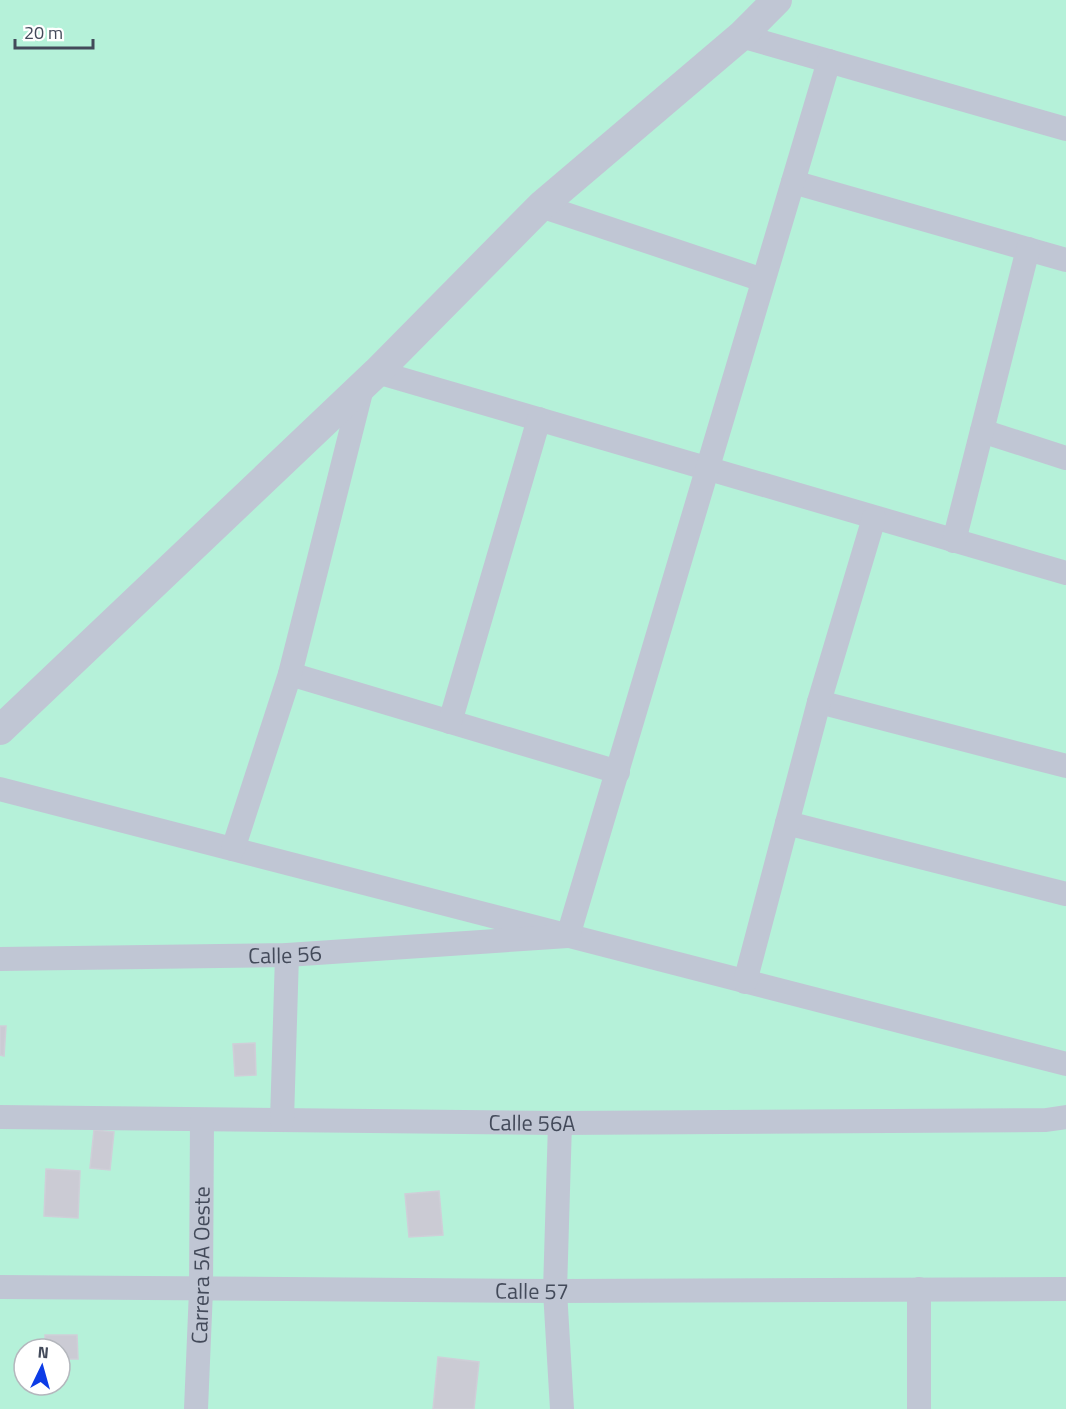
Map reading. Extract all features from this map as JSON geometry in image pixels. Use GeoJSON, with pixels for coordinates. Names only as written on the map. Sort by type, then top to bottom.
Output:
{"type":"FeatureCollection","features":[{"type":"Feature","properties":{"kind":"street"},"geometry":{"type":"LineString","coordinates":[[0,730],[370,378],[541,206],[741,36],[777,0]]}},
{"type":"Feature","properties":{"kind":"street"},"geometry":{"type":"LineString","coordinates":[[741,36],[1066,129]]}},
{"type":"Feature","properties":{"kind":"street"},"geometry":{"type":"LineString","coordinates":[[568,936],[829,61]]}},
{"type":"Feature","properties":{"kind":"street"},"geometry":{"type":"LineString","coordinates":[[793,182],[1066,261]]}},
{"type":"Feature","properties":{"kind":"street"},"geometry":{"type":"LineString","coordinates":[[541,206],[763,280]]}},
{"type":"Feature","properties":{"kind":"street"},"geometry":{"type":"LineString","coordinates":[[954,541],[1028,249]]}},
{"type":"Feature","properties":{"kind":"street"},"geometry":{"type":"LineString","coordinates":[[370,378],[539,419],[1066,573]]}},
{"type":"Feature","properties":{"kind":"street"},"geometry":{"type":"LineString","coordinates":[[233,849],[290,674],[370,378]]}},
{"type":"Feature","properties":{"kind":"street"},"geometry":{"type":"LineString","coordinates":[[450,722],[539,419]]}},
{"type":"Feature","properties":{"kind":"street"},"geometry":{"type":"LineString","coordinates":[[982,431],[1066,458]]}},
{"type":"Feature","properties":{"kind":"street"},"geometry":{"type":"LineString","coordinates":[[745,982],[819,702],[874,518]]}},
{"type":"Feature","properties":{"kind":"street"},"geometry":{"type":"LineString","coordinates":[[290,674],[618,772]]}},
{"type":"Feature","properties":{"kind":"street"},"geometry":{"type":"LineString","coordinates":[[819,702],[1066,766]]}},
{"type":"Feature","properties":{"kind":"street"},"geometry":{"type":"LineString","coordinates":[[0,789],[1066,1064]]}},
{"type":"Feature","properties":{"kind":"street"},"geometry":{"type":"LineString","coordinates":[[787,823],[1066,894]]}},
{"type":"Feature","properties":{"kind":"street","name":"Calle 56"},"geometry":{"type":"LineString","coordinates":[[0,959],[287,956],[568,936]]}},
{"type":"Feature","properties":{"kind":"street"},"geometry":{"type":"LineString","coordinates":[[282,1120],[287,956]]}},
{"type":"Feature","properties":{"kind":"street","name":"Calle 56A"},"geometry":{"type":"LineString","coordinates":[[0,1117],[560,1123],[1046,1120],[1066,1117]]}},
{"type":"Feature","properties":{"kind":"street","name":"Carrera 5A Oeste"},"geometry":{"type":"LineString","coordinates":[[196,1409],[201,1290],[202,1120]]}},
{"type":"Feature","properties":{"kind":"street"},"geometry":{"type":"LineString","coordinates":[[560,1123],[555,1291],[562,1409]]}},
{"type":"Feature","properties":{"kind":"street","name":"Calle 57"},"geometry":{"type":"LineString","coordinates":[[0,1287],[555,1291],[1066,1288]]}},
{"type":"Feature","properties":{"kind":"street"},"geometry":{"type":"LineString","coordinates":[[919,1289],[919,1409]]}},
{"type":"Feature","properties":{"kind":"green space"},"geometry":{"type":"Polygon","coordinates":[[[0,0],[1066,0],[1066,1409],[0,1409],[0,0]]]}},
{"type":"Feature","properties":{"kind":"building"},"geometry":{"type":"Polygon","coordinates":[[[0,1026],[6,1026],[4,1056],[0,1055],[0,1026]]]}},
{"type":"Feature","properties":{"kind":"building"},"geometry":{"type":"Polygon","coordinates":[[[255,1043],[256,1075],[235,1076],[233,1044],[255,1043]]]}},
{"type":"Feature","properties":{"kind":"building"},"geometry":{"type":"Polygon","coordinates":[[[94,1130],[114,1132],[110,1170],[90,1168],[94,1130]]]}},
{"type":"Feature","properties":{"kind":"building"},"geometry":{"type":"Polygon","coordinates":[[[46,1169],[80,1171],[78,1218],[44,1216],[46,1169]]]}},
{"type":"Feature","properties":{"kind":"building"},"geometry":{"type":"Polygon","coordinates":[[[439,1191],[443,1235],[409,1237],[405,1194],[439,1191]]]}},
{"type":"Feature","properties":{"kind":"building"},"geometry":{"type":"Polygon","coordinates":[[[45,1335],[77,1335],[78,1359],[72,1359],[72,1337],[45,1337],[45,1335]]]}},
{"type":"Feature","properties":{"kind":"building"},"geometry":{"type":"Polygon","coordinates":[[[438,1357],[479,1362],[474,1409],[433,1409],[438,1357]]]}}]}
